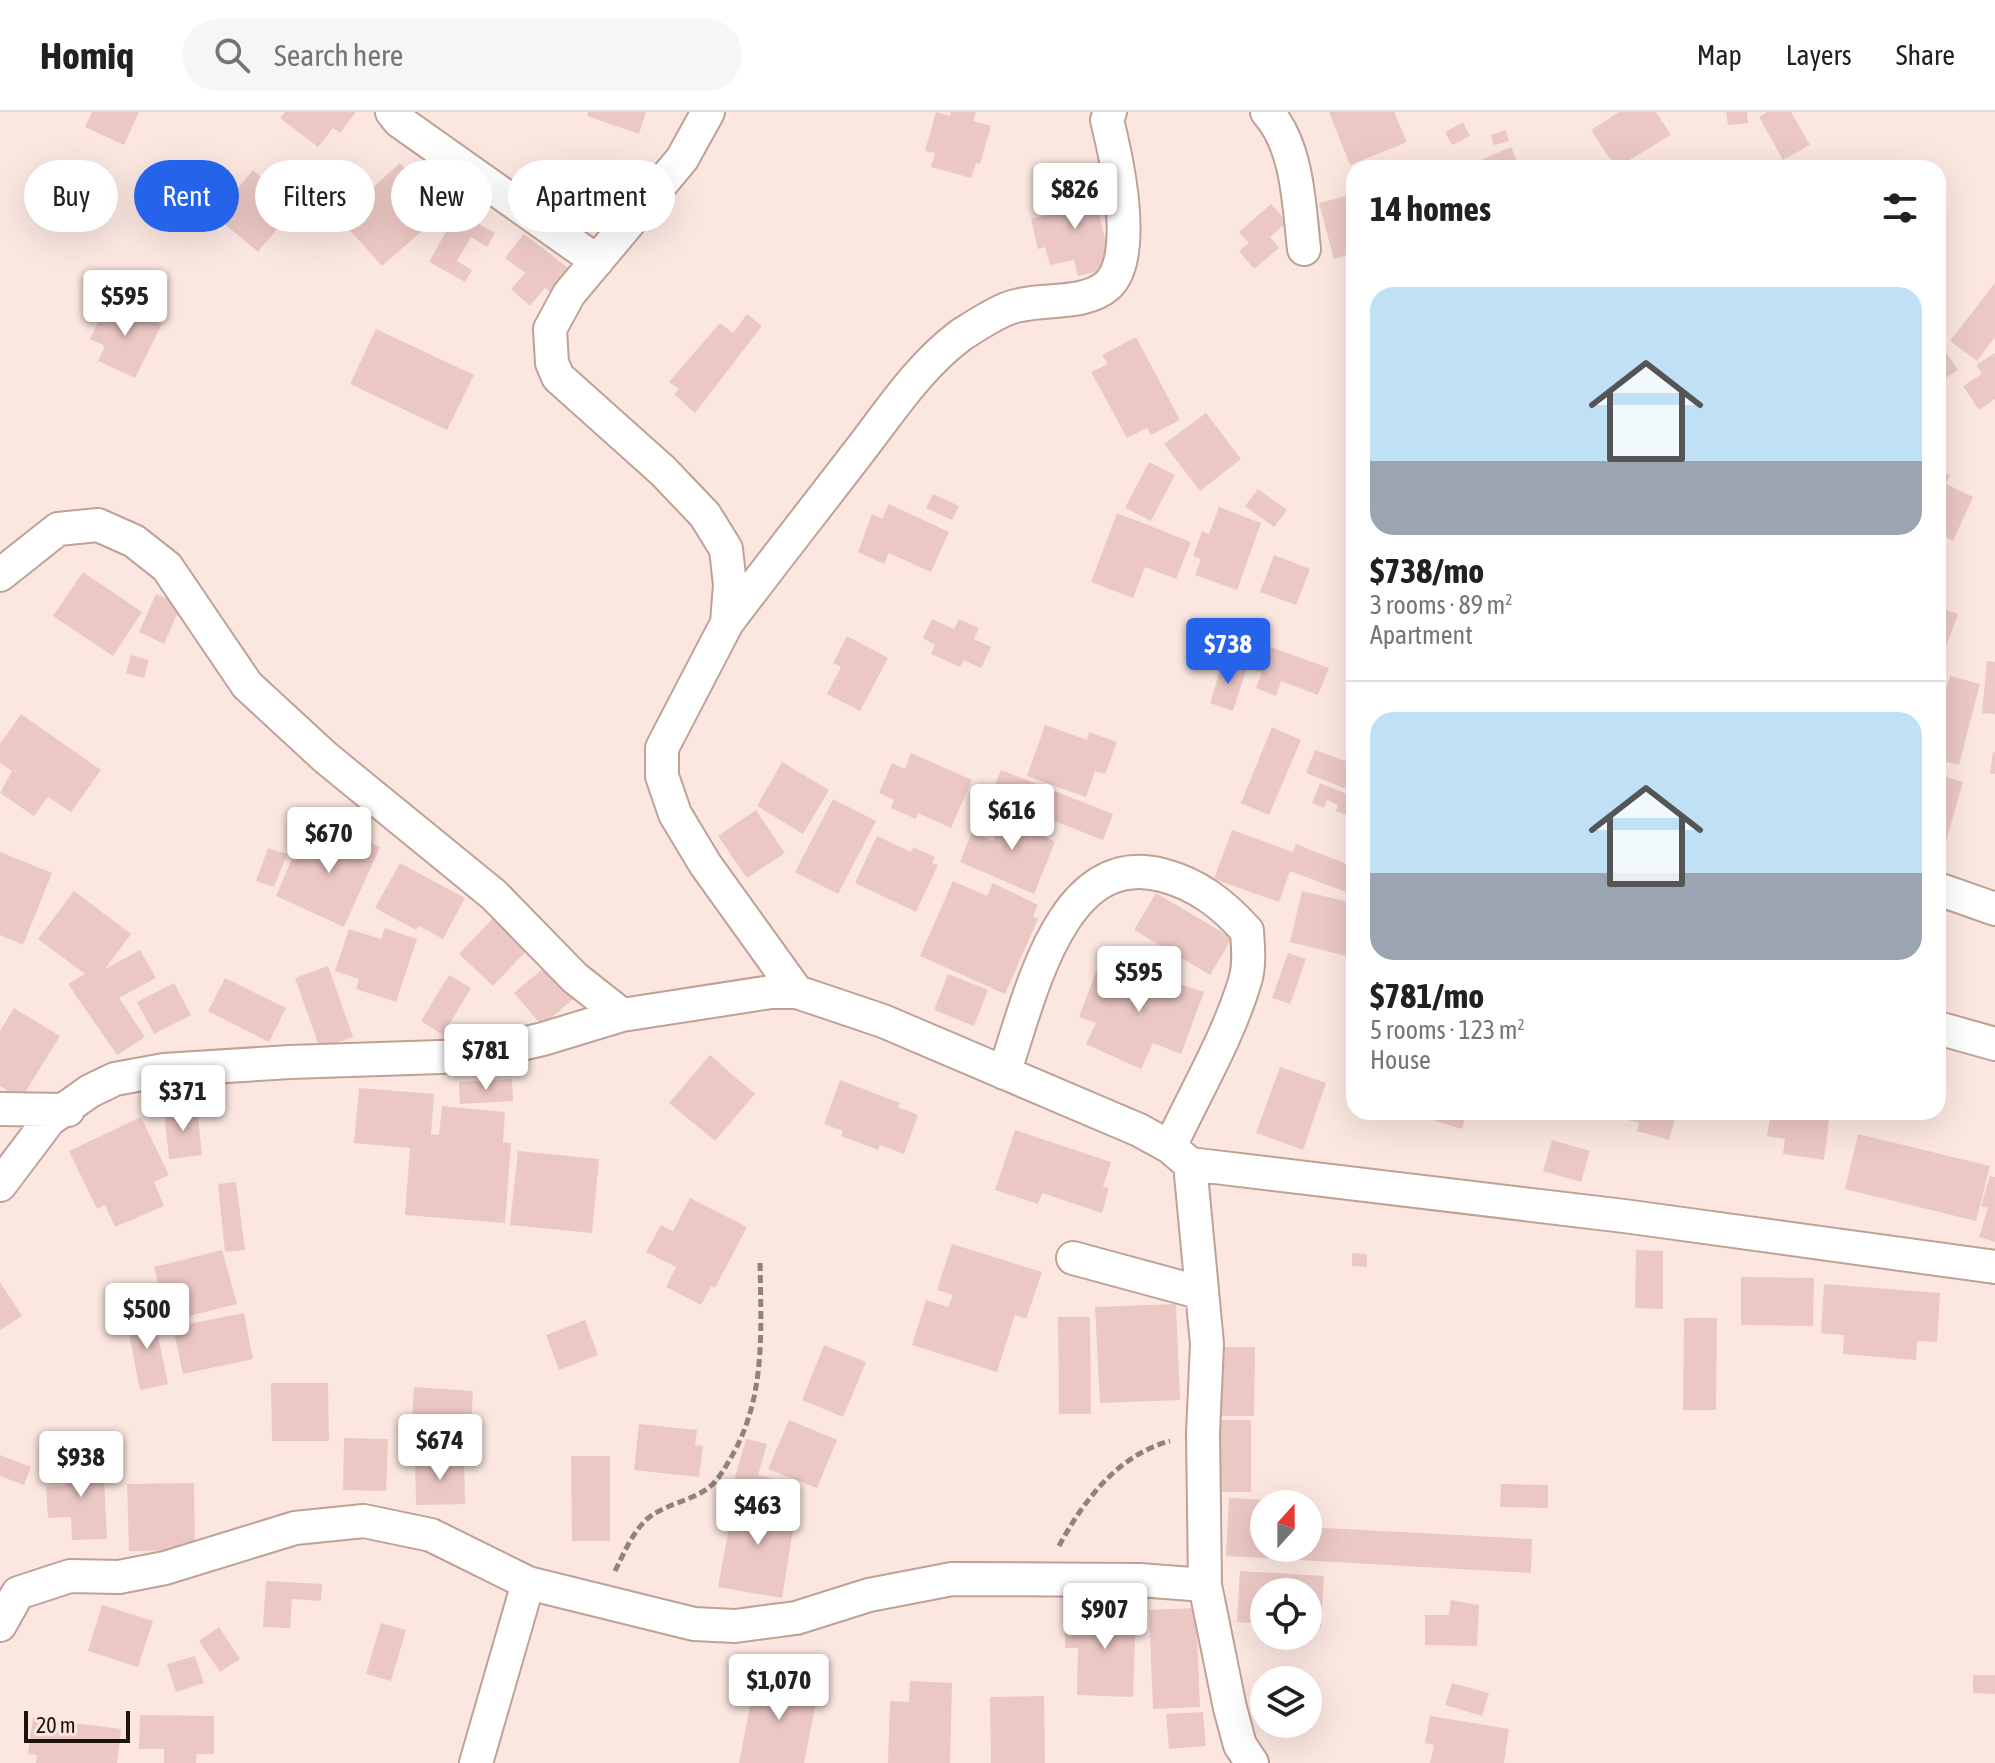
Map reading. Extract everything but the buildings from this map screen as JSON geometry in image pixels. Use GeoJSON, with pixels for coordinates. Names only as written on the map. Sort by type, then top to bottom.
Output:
{"type":"FeatureCollection","features":[{"type":"Feature","properties":{"kind":"street"},"geometry":{"type":"LineString","coordinates":[[392,112],[399,121],[597,261]]}},
{"type":"Feature","properties":{"kind":"street"},"geometry":{"type":"LineString","coordinates":[[708,112],[682,159],[569,294],[550,329],[552,363],[558,377],[663,471],[705,515],[726,549],[730,585],[727,623]]}},
{"type":"Feature","properties":{"kind":"street"},"geometry":{"type":"LineString","coordinates":[[797,992],[705,864],[675,814],[662,776],[662,748],[727,623],[920,372],[961,335],[1009,308],[1047,299],[1087,297],[1109,285],[1120,264],[1122,233],[1122,177],[1107,120],[1110,112]]}},
{"type":"Feature","properties":{"kind":"street"},"geometry":{"type":"LineString","coordinates":[[1267,112],[1276,122],[1295,177],[1304,249]]}},
{"type":"Feature","properties":{"kind":"street"},"geometry":{"type":"LineString","coordinates":[[0,575],[58,529],[98,525],[134,541],[167,567],[247,685],[325,757],[494,895],[575,978],[622,1015]]}},
{"type":"Feature","properties":{"kind":"street"},"geometry":{"type":"LineString","coordinates":[[1004,1073],[1061,922],[1082,895],[1120,872],[1147,871],[1183,881],[1225,906],[1247,931],[1245,981],[1216,1049],[1180,1156],[1207,1344],[1203,1433],[1205,1585],[1230,1708],[1240,1745],[1252,1763]]}},
{"type":"Feature","properties":{"kind":"street"},"geometry":{"type":"LineString","coordinates":[[1946,892],[1995,909]]}},
{"type":"Feature","properties":{"kind":"street"},"geometry":{"type":"LineString","coordinates":[[0,1185],[49,1120],[68,1110],[90,1091],[115,1079],[164,1070],[470,1056],[543,1039],[622,1015],[771,992],[797,992],[883,1021],[1004,1073],[1180,1156],[1995,1267]]}},
{"type":"Feature","properties":{"kind":"street"},"geometry":{"type":"LineString","coordinates":[[1946,1030],[1995,1044]]}},
{"type":"Feature","properties":{"kind":"street"},"geometry":{"type":"LineString","coordinates":[[0,1109],[68,1110]]}},
{"type":"Feature","properties":{"kind":"street"},"geometry":{"type":"LineString","coordinates":[[1073,1258],[1202,1293]]}},
{"type":"Feature","properties":{"kind":"street"},"geometry":{"type":"LineString","coordinates":[[0,1625],[18,1593],[70,1576],[119,1577],[165,1568],[295,1528],[364,1521],[431,1535],[528,1583],[694,1624],[735,1626],[796,1618],[869,1595],[952,1579],[1205,1585]]}},
{"type":"Feature","properties":{"kind":"street"},"geometry":{"type":"LineString","coordinates":[[476,1763],[528,1583]]}},
{"type":"Feature","properties":{"kind":"path"},"geometry":{"type":"LineString","coordinates":[[601,1601],[629,1542],[648,1518],[709,1487],[749,1425],[756,1398],[761,1328],[760,1262]]}},
{"type":"Feature","properties":{"kind":"path"},"geometry":{"type":"LineString","coordinates":[[1042,1579],[1072,1522],[1126,1461],[1149,1447],[1203,1433]]}}]}
